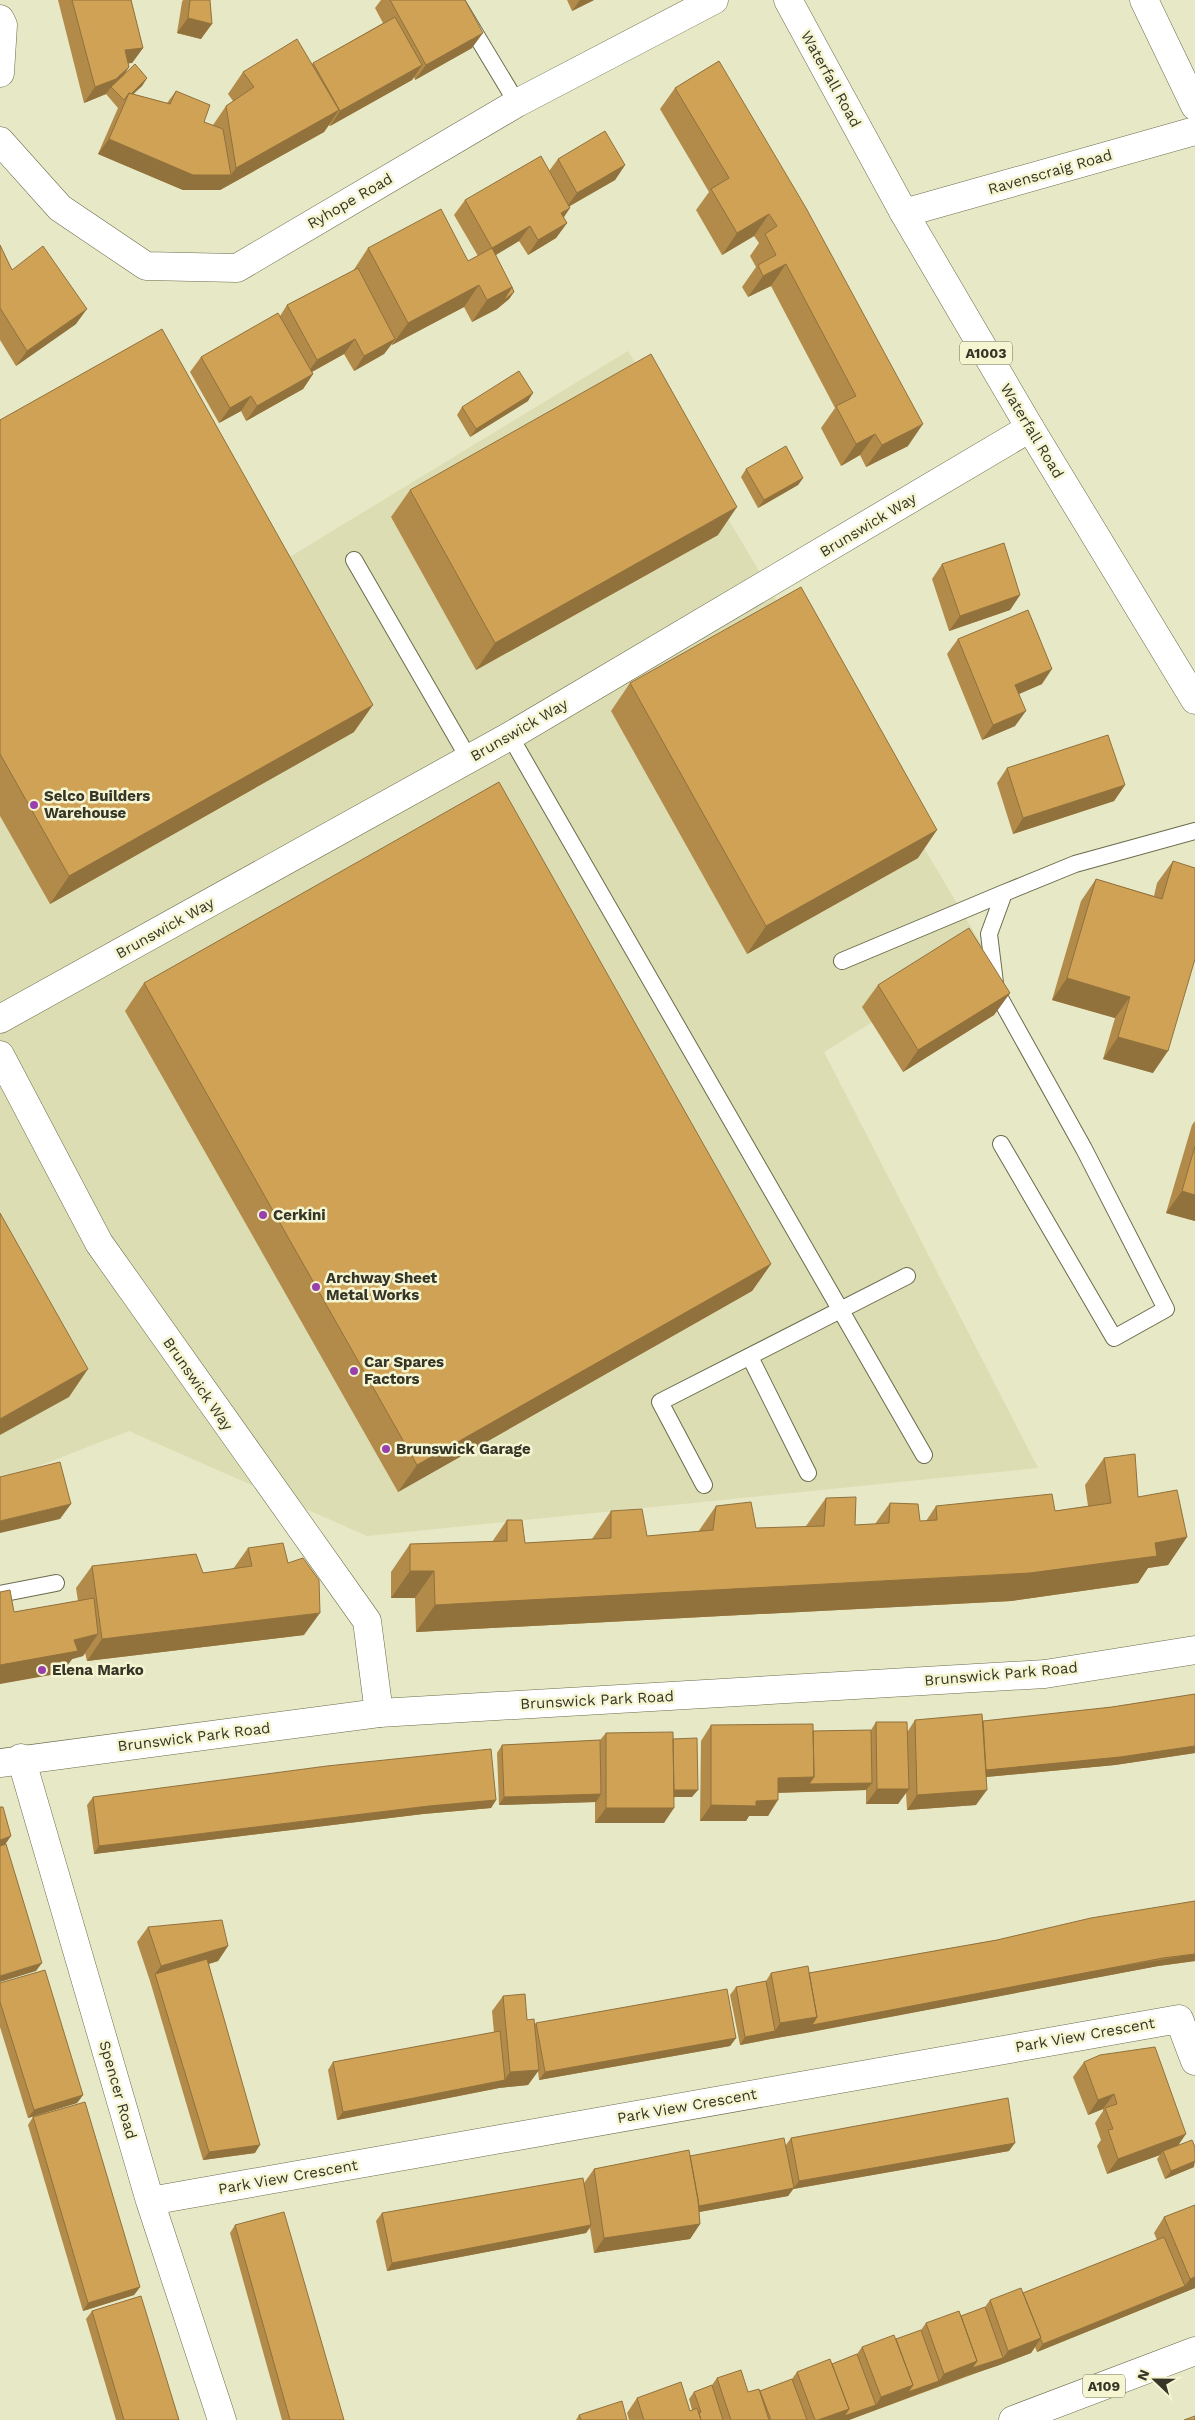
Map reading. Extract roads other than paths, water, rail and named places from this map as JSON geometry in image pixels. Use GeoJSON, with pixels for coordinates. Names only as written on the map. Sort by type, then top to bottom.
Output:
{"type":"FeatureCollection","features":[{"type":"Feature","properties":{"kind":"street","name":"Ryhope Road"},"geometry":{"type":"LineString","coordinates":[[0,141],[60,208],[146,266],[237,268],[517,103],[714,0]]}},
{"type":"Feature","properties":{"kind":"street","name":"Waterfall Road"},"geometry":{"type":"LineString","coordinates":[[788,0],[904,213],[1030,428],[1195,700]]}},
{"type":"Feature","properties":{"kind":"street"},"geometry":{"type":"LineString","coordinates":[[1144,0],[1195,106]]}},
{"type":"Feature","properties":{"kind":"street"},"geometry":{"type":"LineString","coordinates":[[0,19],[3,25],[0,73]]}},
{"type":"Feature","properties":{"kind":"street","name":"Ravenscraig Road"},"geometry":{"type":"LineString","coordinates":[[904,213],[1195,131]]}},
{"type":"Feature","properties":{"kind":"street","name":"Brunswick Way"},"geometry":{"type":"LineString","coordinates":[[0,1019],[510,736],[1030,428]]}},
{"type":"Feature","properties":{"kind":"street","name":"Brunswick Way"},"geometry":{"type":"LineString","coordinates":[[0,1055],[99,1243],[367,1621],[379,1713]]}},
{"type":"Feature","properties":{"kind":"street","name":"Brunswick Park Road"},"geometry":{"type":"LineString","coordinates":[[11,1760],[379,1713],[1045,1674],[1195,1650]]}},
{"type":"Feature","properties":{"kind":"street","name":"Spencer Road"},"geometry":{"type":"LineString","coordinates":[[11,1760],[150,2201],[222,2420]]}},
{"type":"Feature","properties":{"kind":"street","name":"Park View Crescent"},"geometry":{"type":"LineString","coordinates":[[150,2201],[1179,2019],[1195,2061]]}},
{"type":"Feature","properties":{"kind":"street","name":"A109"},"geometry":{"type":"LineString","coordinates":[[1012,2420],[1195,2352]]}},
{"type":"Feature","properties":{"kind":"lane"},"geometry":{"type":"LineString","coordinates":[[454,0],[517,103]]}},
{"type":"Feature","properties":{"kind":"lane"},"geometry":{"type":"LineString","coordinates":[[354,560],[469,759]]}},
{"type":"Feature","properties":{"kind":"lane"},"geometry":{"type":"LineString","coordinates":[[510,736],[842,1310],[924,1456]]}},
{"type":"Feature","properties":{"kind":"lane"},"geometry":{"type":"LineString","coordinates":[[842,960],[1074,864],[1195,831]]}},
{"type":"Feature","properties":{"kind":"lane"},"geometry":{"type":"LineString","coordinates":[[1001,1144],[1114,1338],[1166,1309],[1084,1149],[996,991],[989,934],[1004,893]]}},
{"type":"Feature","properties":{"kind":"lane"},"geometry":{"type":"LineString","coordinates":[[704,1485],[660,1402],[907,1276]]}},
{"type":"Feature","properties":{"kind":"lane"},"geometry":{"type":"LineString","coordinates":[[750,1356],[808,1473]]}},
{"type":"Feature","properties":{"kind":"lane"},"geometry":{"type":"LineString","coordinates":[[0,1594],[56,1583]]}},
{"type":"Feature","properties":{"kind":"place","name":"Selco Builders Warehouse"},"geometry":{"type":"Point","coordinates":[34,805]}},
{"type":"Feature","properties":{"kind":"place","name":"Cerkini"},"geometry":{"type":"Point","coordinates":[263,1215]}},
{"type":"Feature","properties":{"kind":"place","name":"Archway Sheet Metal Works"},"geometry":{"type":"Point","coordinates":[316,1287]}},
{"type":"Feature","properties":{"kind":"place","name":"Car Spares Factors"},"geometry":{"type":"Point","coordinates":[354,1371]}},
{"type":"Feature","properties":{"kind":"place","name":"Brunswick Garage"},"geometry":{"type":"Point","coordinates":[386,1449]}},
{"type":"Feature","properties":{"kind":"place","name":"Elena Marko"},"geometry":{"type":"Point","coordinates":[42,1670]}}]}
